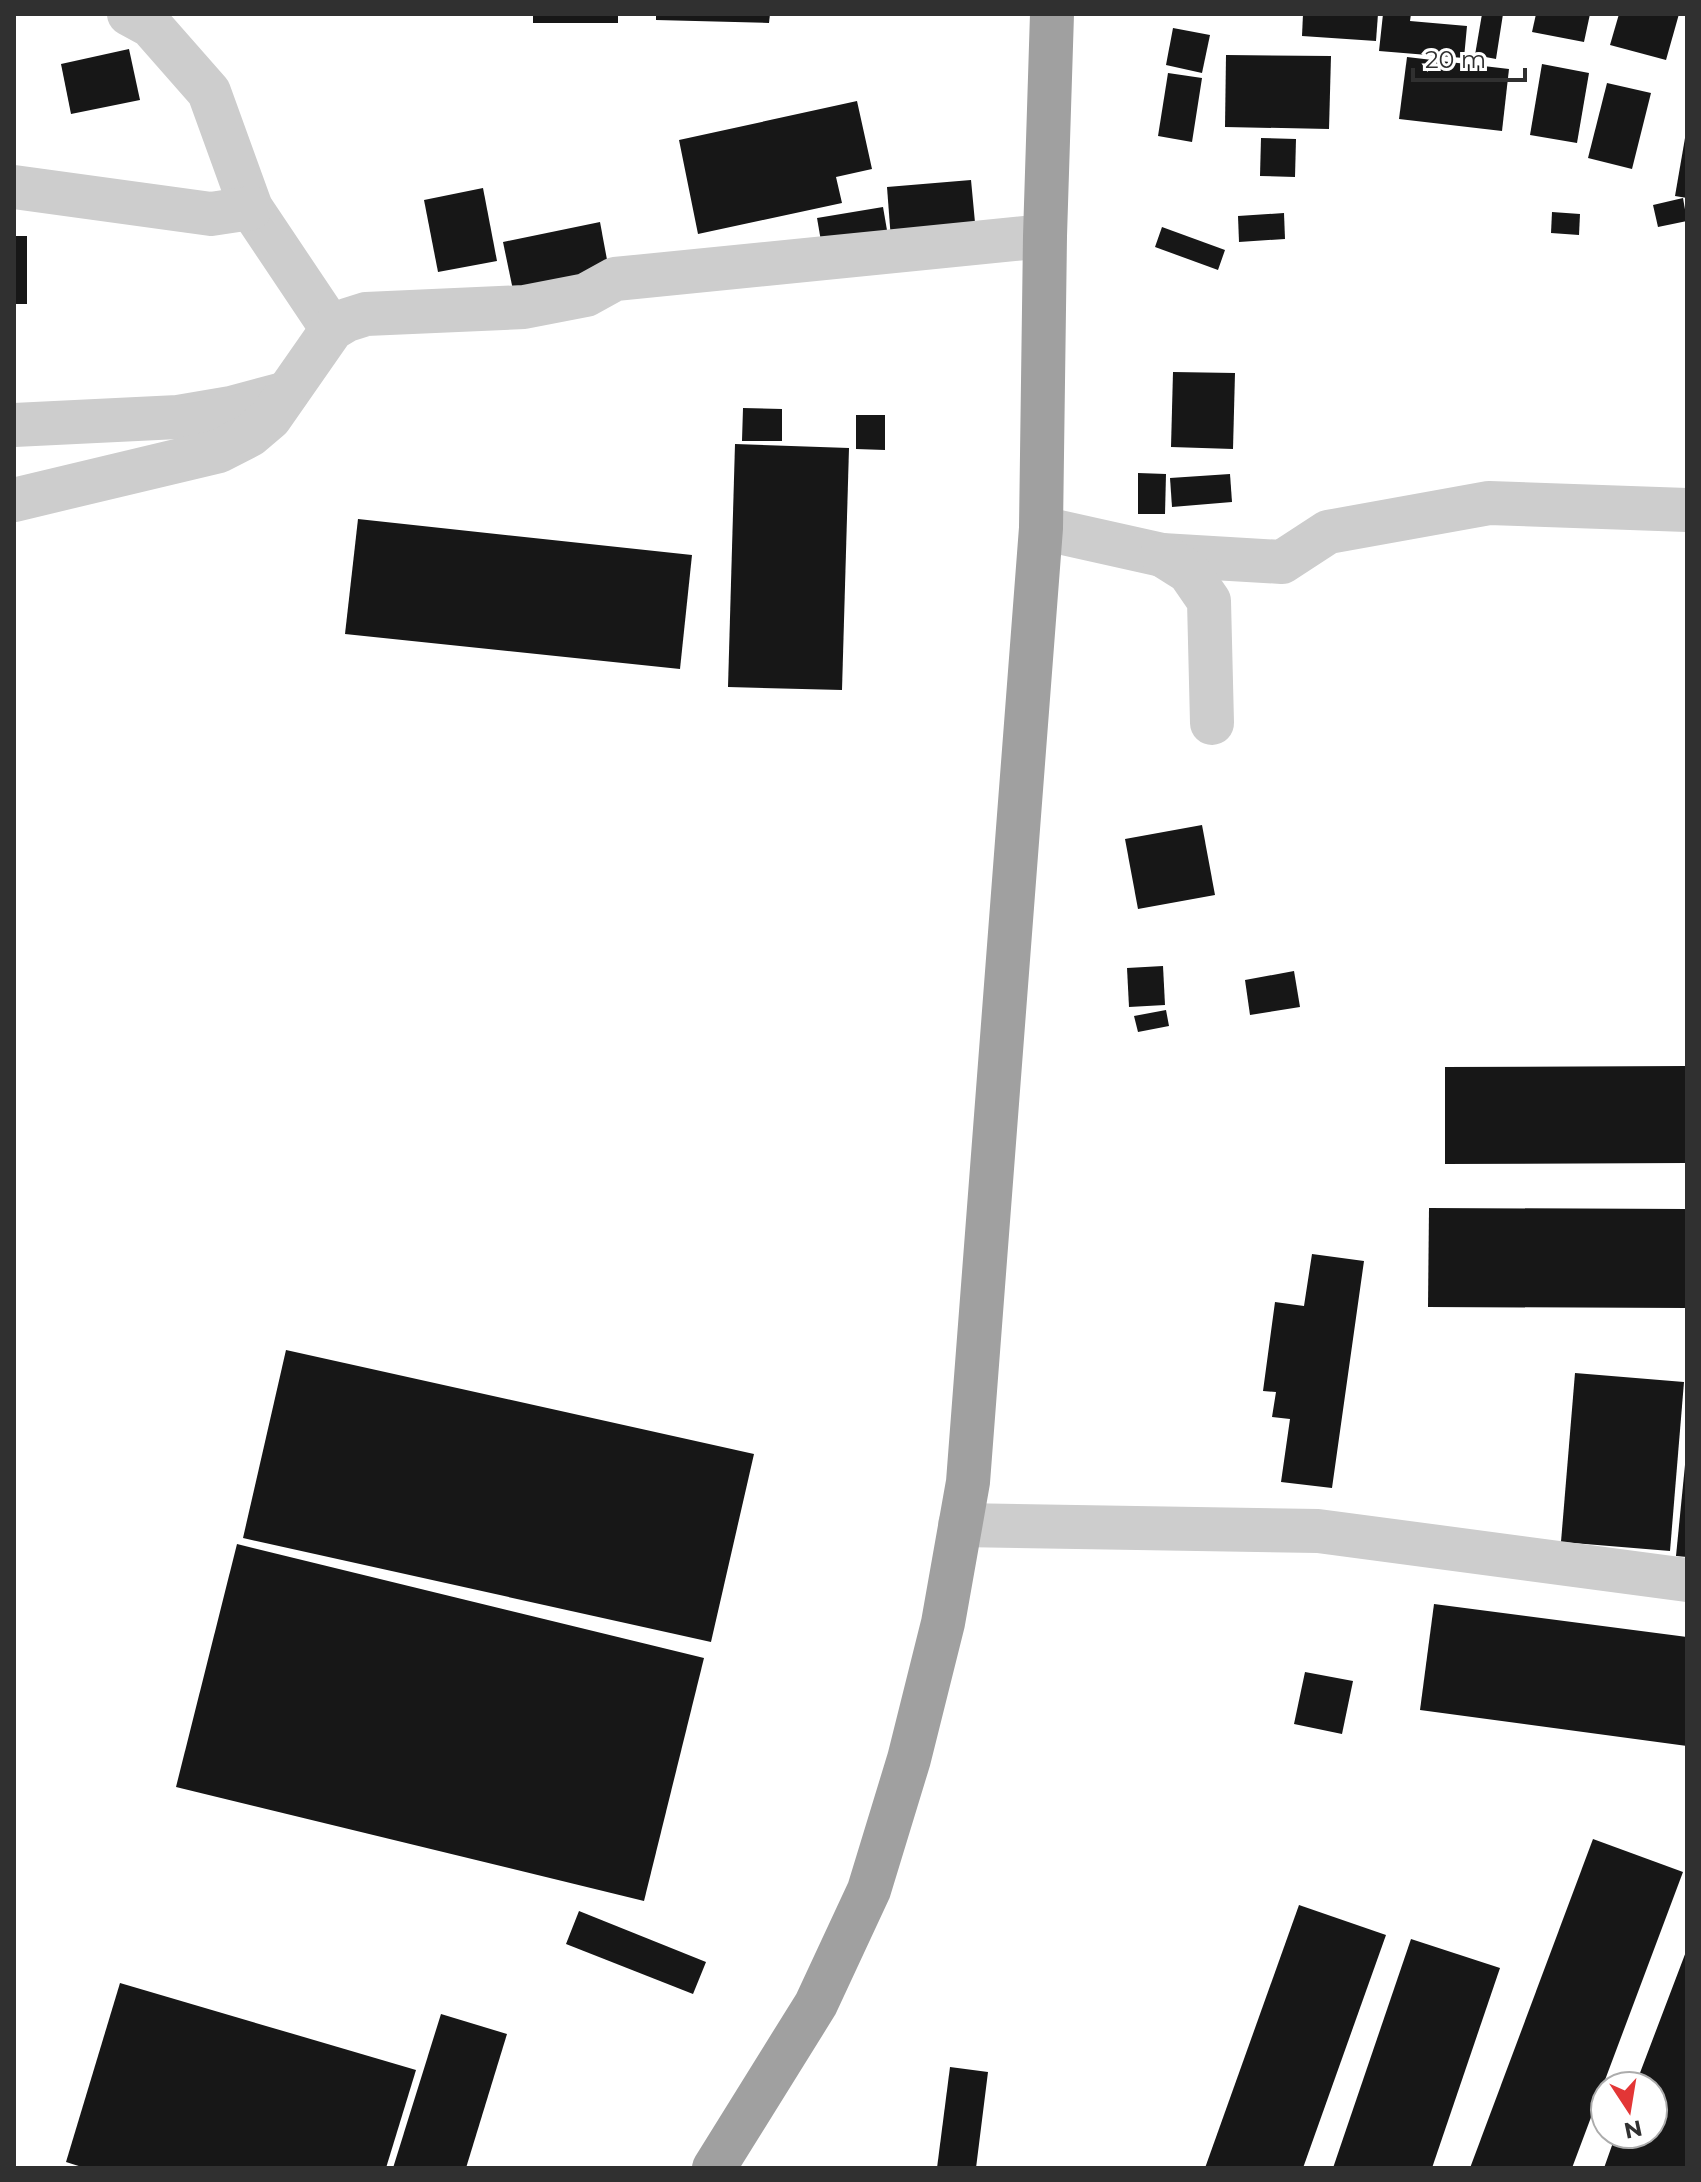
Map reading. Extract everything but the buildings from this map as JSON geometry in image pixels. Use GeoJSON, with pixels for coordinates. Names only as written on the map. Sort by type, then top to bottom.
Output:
{"type":"FeatureCollection","features":[{"type":"Feature","properties":{"kind":"highway"},"geometry":{"type":"LineString","coordinates":[[714,2168],[816,2004],[869,1890],[909,1759],[943,1623],[968,1482],[1041,528],[1052,14]]}},
{"type":"Feature","properties":{"kind":"street"},"geometry":{"type":"LineString","coordinates":[[129,14],[151,26],[209,92],[251,208],[332,329]]}},
{"type":"Feature","properties":{"kind":"street"},"geometry":{"type":"LineString","coordinates":[[14,187],[211,214],[251,208]]}},
{"type":"Feature","properties":{"kind":"street"},"geometry":{"type":"LineString","coordinates":[[14,500],[219,451],[250,435],[270,418],[332,329],[366,314],[524,307],[586,295],[615,279],[1045,236]]}},
{"type":"Feature","properties":{"kind":"street"},"geometry":{"type":"LineString","coordinates":[[14,425],[178,417],[231,408],[287,393]]}},
{"type":"Feature","properties":{"kind":"street"},"geometry":{"type":"LineString","coordinates":[[1041,528],[1162,555],[1282,562],[1328,532],[1489,503],[1687,510]]}},
{"type":"Feature","properties":{"kind":"street"},"geometry":{"type":"LineString","coordinates":[[1162,555],[1189,572],[1209,601],[1212,723]]}},
{"type":"Feature","properties":{"kind":"street"},"geometry":{"type":"LineString","coordinates":[[960,1525],[1318,1531],[1687,1580]]}}]}
